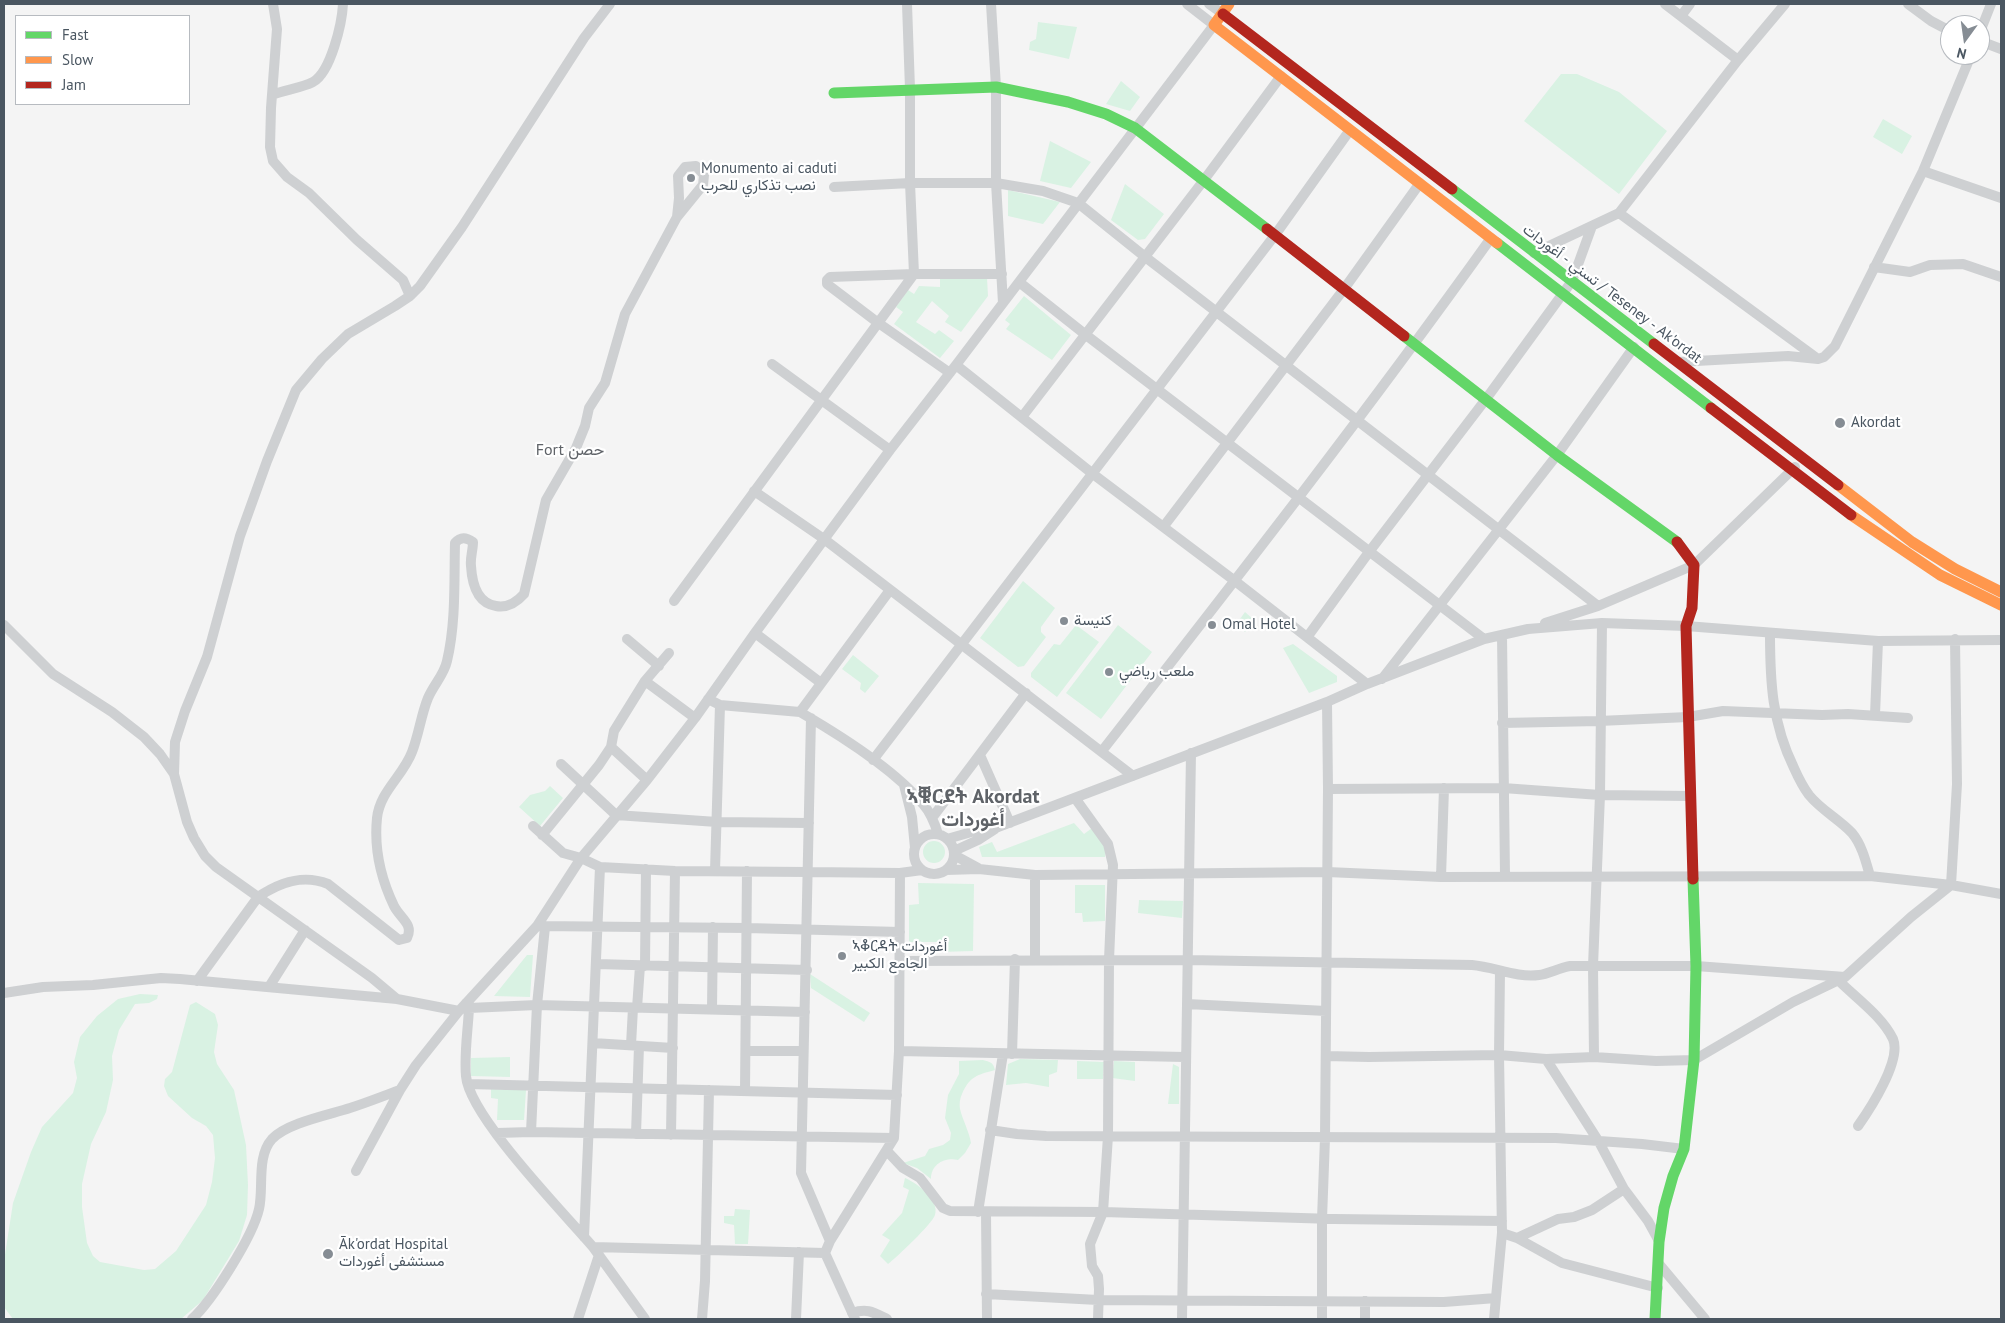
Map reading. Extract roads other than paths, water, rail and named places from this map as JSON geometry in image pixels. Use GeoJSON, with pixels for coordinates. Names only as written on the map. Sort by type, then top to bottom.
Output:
{"type":"FeatureCollection","features":[{"type":"Feature","properties":{"kind":"main road"},"geometry":{"type":"LineString","coordinates":[[1226,9],[1214,25],[1562,294],[1634,347],[1792,470],[1914,560],[1948,580],[2001,605]]}},
{"type":"Feature","properties":{"kind":"main road","name":"تسني - أغوردات / Teseney - Ak'ordat"},"geometry":{"type":"LineString","coordinates":[[1226,9],[1534,253],[1912,542],[1956,570],[2001,592]]}},
{"type":"Feature","properties":{"kind":"main road"},"geometry":{"type":"LineString","coordinates":[[834,93],[996,87],[1068,102],[1106,114],[1135,128],[1557,455],[1676,540],[1694,565],[1692,608],[1686,626],[1696,966],[1694,1060],[1684,1149],[1673,1176],[1664,1208],[1659,1242],[1660,1264],[1655,1319]]}},
{"type":"Feature","properties":{"kind":"street"},"geometry":{"type":"LineString","coordinates":[[273,4],[277,29],[270,147],[273,161],[287,177],[309,193],[357,240],[402,280],[410,296]]}},
{"type":"Feature","properties":{"kind":"street"},"geometry":{"type":"LineString","coordinates":[[272,94],[314,81],[326,69],[343,4]]}},
{"type":"Feature","properties":{"kind":"street"},"geometry":{"type":"LineString","coordinates":[[398,999],[372,978],[216,867],[205,856],[187,822],[174,774],[175,742],[185,711],[207,658],[240,536],[267,461],[296,390],[322,359],[348,334],[410,296],[420,286],[462,227],[584,38],[610,4]]}},
{"type":"Feature","properties":{"kind":"street"},"geometry":{"type":"LineString","coordinates":[[674,601],[914,274],[910,183],[910,90],[907,4]]}},
{"type":"Feature","properties":{"kind":"street"},"geometry":{"type":"LineString","coordinates":[[991,4],[996,87],[996,183],[1003,303]]}},
{"type":"Feature","properties":{"kind":"street"},"geometry":{"type":"LineString","coordinates":[[356,1171],[400,1090],[416,1065],[465,1007],[541,927],[581,858],[647,780],[695,718],[890,450],[1020,282],[1214,25],[1187,4]]}},
{"type":"Feature","properties":{"kind":"street"},"geometry":{"type":"LineString","coordinates":[[1210,4],[1226,9]]}},
{"type":"Feature","properties":{"kind":"street"},"geometry":{"type":"LineString","coordinates":[[1665,4],[1738,60]]}},
{"type":"Feature","properties":{"kind":"street"},"geometry":{"type":"LineString","coordinates":[[1681,16],[1690,4]]}},
{"type":"Feature","properties":{"kind":"street"},"geometry":{"type":"LineString","coordinates":[[1534,253],[1619,213],[1738,60],[1785,4]]}},
{"type":"Feature","properties":{"kind":"street"},"geometry":{"type":"LineString","coordinates":[[1908,4],[1940,25]]}},
{"type":"Feature","properties":{"kind":"street"},"geometry":{"type":"LineString","coordinates":[[1678,362],[1788,356],[1818,359],[1835,346],[1923,171],[1967,65]]}},
{"type":"Feature","properties":{"kind":"street"},"geometry":{"type":"LineString","coordinates":[[1022,417],[1204,180],[1281,76]]}},
{"type":"Feature","properties":{"kind":"street"},"geometry":{"type":"LineString","coordinates":[[873,760],[1094,474],[1275,235],[1350,130]]}},
{"type":"Feature","properties":{"kind":"street"},"geometry":{"type":"LineString","coordinates":[[196,981],[258,897],[270,889],[299,879],[320,881],[328,884],[399,940],[407,938],[410,932],[408,924],[394,905],[379,863],[377,816],[380,801],[409,759],[429,696],[443,674],[447,661],[453,610],[455,543],[459,539],[464,538],[473,542],[470,564],[477,593],[481,600],[498,607],[517,602],[524,594],[546,500],[576,448],[585,426],[589,408],[605,383],[625,314],[677,217],[705,182],[702,171],[696,166],[685,166],[678,176],[679,198],[677,217]]}},
{"type":"Feature","properties":{"kind":"street"},"geometry":{"type":"LineString","coordinates":[[1923,171],[2001,198]]}},
{"type":"Feature","properties":{"kind":"street"},"geometry":{"type":"LineString","coordinates":[[834,186],[910,183],[996,183],[1043,191],[1078,203],[1216,312],[1598,606]]}},
{"type":"Feature","properties":{"kind":"street"},"geometry":{"type":"LineString","coordinates":[[1164,526],[1344,289],[1420,183]]}},
{"type":"Feature","properties":{"kind":"street"},"geometry":{"type":"LineString","coordinates":[[1619,213],[1818,359]]}},
{"type":"Feature","properties":{"kind":"street"},"geometry":{"type":"LineString","coordinates":[[1308,636],[1572,281],[1592,226]]}},
{"type":"Feature","properties":{"kind":"street"},"geometry":{"type":"LineString","coordinates":[[1102,751],[1235,581],[1415,344],[1491,238]]}},
{"type":"Feature","properties":{"kind":"street"},"geometry":{"type":"LineString","coordinates":[[1874,267],[1910,272],[1930,265],[1963,264],[2001,277]]}},
{"type":"Feature","properties":{"kind":"street"},"geometry":{"type":"LineString","coordinates":[[1002,274],[914,274],[830,277],[827,280],[827,284],[878,322],[953,369],[1022,417],[1308,636],[1367,684]]}},
{"type":"Feature","properties":{"kind":"street"},"geometry":{"type":"LineString","coordinates":[[1020,282],[1157,390],[1484,639]]}},
{"type":"Feature","properties":{"kind":"street"},"geometry":{"type":"LineString","coordinates":[[1381,679],[1557,455],[1634,347]]}},
{"type":"Feature","properties":{"kind":"street"},"geometry":{"type":"LineString","coordinates":[[772,364],[890,450]]}},
{"type":"Feature","properties":{"kind":"street"},"geometry":{"type":"LineString","coordinates":[[915,848],[920,840],[928,834],[943,836],[998,827],[1010,823],[1327,702],[1367,684],[1484,639],[1528,629],[1598,606],[1694,565],[1803,460]]}},
{"type":"Feature","properties":{"kind":"street"},"geometry":{"type":"LineString","coordinates":[[754,491],[824,539],[1133,776]]}},
{"type":"Feature","properties":{"kind":"street"},"geometry":{"type":"LineString","coordinates":[[800,712],[890,590]]}},
{"type":"Feature","properties":{"kind":"street"},"geometry":{"type":"LineString","coordinates":[[1528,629],[1602,623],[1686,626],[1878,641],[2001,640]]}},
{"type":"Feature","properties":{"kind":"street"},"geometry":{"type":"LineString","coordinates":[[1594,1057],[1593,966],[1595,877],[1600,794],[1599,721],[1602,623]]}},
{"type":"Feature","properties":{"kind":"street"},"geometry":{"type":"LineString","coordinates":[[4,626],[53,674],[112,712],[144,737],[160,754],[174,774]]}},
{"type":"Feature","properties":{"kind":"street"},"geometry":{"type":"LineString","coordinates":[[755,633],[821,683]]}},
{"type":"Feature","properties":{"kind":"street"},"geometry":{"type":"LineString","coordinates":[[1770,633],[1770,679],[1774,713],[1789,757],[1807,793],[1820,807],[1852,833],[1861,848],[1870,876]]}},
{"type":"Feature","properties":{"kind":"street"},"geometry":{"type":"LineString","coordinates":[[1502,635],[1505,875]]}},
{"type":"Feature","properties":{"kind":"street"},"geometry":{"type":"LineString","coordinates":[[627,639],[659,666]]}},
{"type":"Feature","properties":{"kind":"street"},"geometry":{"type":"LineString","coordinates":[[1326,1056],[1499,1055],[1546,1059],[1594,1057],[1656,1062],[1694,1060],[1793,1002],[1841,979],[1951,885],[1957,784],[1955,639]]}},
{"type":"Feature","properties":{"kind":"street"},"geometry":{"type":"LineString","coordinates":[[1875,715],[1878,641]]}},
{"type":"Feature","properties":{"kind":"street"},"geometry":{"type":"LineString","coordinates":[[542,835],[611,747],[614,731],[646,681],[669,653]]}},
{"type":"Feature","properties":{"kind":"street"},"geometry":{"type":"LineString","coordinates":[[646,681],[695,718]]}},
{"type":"Feature","properties":{"kind":"street"},"geometry":{"type":"LineString","coordinates":[[932,818],[1026,693]]}},
{"type":"Feature","properties":{"kind":"street"},"geometry":{"type":"LineString","coordinates":[[708,699],[720,705],[800,712],[811,718],[873,760],[904,784],[924,804],[954,853],[979,869]]}},
{"type":"Feature","properties":{"kind":"street"},"geometry":{"type":"LineString","coordinates":[[1322,1319],[1327,962],[1327,702]]}},
{"type":"Feature","properties":{"kind":"street"},"geometry":{"type":"LineString","coordinates":[[715,871],[720,705]]}},
{"type":"Feature","properties":{"kind":"street"},"geometry":{"type":"LineString","coordinates":[[1502,723],[1688,717],[1723,711],[1875,715],[1908,718]]}},
{"type":"Feature","properties":{"kind":"street"},"geometry":{"type":"LineString","coordinates":[[811,718],[806,929],[807,970],[803,1051],[801,1173],[830,1241]]}},
{"type":"Feature","properties":{"kind":"street"},"geometry":{"type":"LineString","coordinates":[[611,747],[647,780]]}},
{"type":"Feature","properties":{"kind":"street"},"geometry":{"type":"LineString","coordinates":[[1182,1319],[1182,1214],[1191,753]]}},
{"type":"Feature","properties":{"kind":"street"},"geometry":{"type":"LineString","coordinates":[[980,755],[1010,823]]}},
{"type":"Feature","properties":{"kind":"street"},"geometry":{"type":"LineString","coordinates":[[561,764],[616,815],[717,822],[809,823]]}},
{"type":"Feature","properties":{"kind":"street"},"geometry":{"type":"LineString","coordinates":[[904,784],[912,817],[915,860],[922,870]]}},
{"type":"Feature","properties":{"kind":"street"},"geometry":{"type":"LineString","coordinates":[[1441,877],[1444,788]]}},
{"type":"Feature","properties":{"kind":"street"},"geometry":{"type":"LineString","coordinates":[[1328,789],[1503,788],[1600,794],[1690,796]]}},
{"type":"Feature","properties":{"kind":"street"},"geometry":{"type":"LineString","coordinates":[[1075,798],[1108,844],[1112,858],[1109,960],[1108,1136],[1103,1212],[1090,1244],[1092,1266],[1098,1276],[1098,1319]]}},
{"type":"Feature","properties":{"kind":"street"},"geometry":{"type":"LineString","coordinates":[[533,826],[563,853],[581,858],[600,867],[646,870],[900,872],[922,870],[934,874],[946,870],[979,869],[1035,875],[1327,872],[1441,877],[1505,875],[1595,877],[1870,876],[1951,885],[2001,894]]}},
{"type":"Feature","properties":{"kind":"street"},"geometry":{"type":"LineString","coordinates":[[946,870],[950,866],[954,853],[998,827]]}},
{"type":"Feature","properties":{"kind":"street"},"geometry":{"type":"LineString","coordinates":[[584,1236],[599,926],[600,867]]}},
{"type":"Feature","properties":{"kind":"street"},"geometry":{"type":"LineString","coordinates":[[636,1134],[638,1088],[635,1008],[643,966],[646,870]]}},
{"type":"Feature","properties":{"kind":"street"},"geometry":{"type":"LineString","coordinates":[[671,1135],[675,871]]}},
{"type":"Feature","properties":{"kind":"street"},"geometry":{"type":"LineString","coordinates":[[745,1091],[747,871]]}},
{"type":"Feature","properties":{"kind":"street"},"geometry":{"type":"LineString","coordinates":[[886,1319],[870,1310],[864,1309],[854,1316],[825,1253],[830,1241],[894,1138],[899,1051],[900,872]]}},
{"type":"Feature","properties":{"kind":"street"},"geometry":{"type":"LineString","coordinates":[[1035,875],[1035,960]]}},
{"type":"Feature","properties":{"kind":"street"},"geometry":{"type":"LineString","coordinates":[[541,927],[747,928],[900,932]]}},
{"type":"Feature","properties":{"kind":"street"},"geometry":{"type":"LineString","coordinates":[[531,1132],[541,927]]}},
{"type":"Feature","properties":{"kind":"street"},"geometry":{"type":"LineString","coordinates":[[712,1009],[713,928]]}},
{"type":"Feature","properties":{"kind":"street"},"geometry":{"type":"LineString","coordinates":[[269,987],[305,930]]}},
{"type":"Feature","properties":{"kind":"street"},"geometry":{"type":"LineString","coordinates":[[986,1319],[982,1212],[990,1130],[1007,1054],[1015,959]]}},
{"type":"Feature","properties":{"kind":"street"},"geometry":{"type":"LineString","coordinates":[[901,960],[1188,960],[1472,965],[1488,966],[1515,974],[1538,975],[1570,966],[1696,966],[1841,979],[1874,1013],[1893,1040],[1894,1047],[1888,1076],[1874,1104],[1858,1126]]}},
{"type":"Feature","properties":{"kind":"street"},"geometry":{"type":"LineString","coordinates":[[597,964],[807,970]]}},
{"type":"Feature","properties":{"kind":"street"},"geometry":{"type":"LineString","coordinates":[[1494,1319],[1502,1233],[1499,1055],[1500,971]]}},
{"type":"Feature","properties":{"kind":"street"},"geometry":{"type":"LineString","coordinates":[[4,992],[43,987],[93,985],[161,978],[398,999],[465,1007],[537,1005],[805,1012]]}},
{"type":"Feature","properties":{"kind":"street"},"geometry":{"type":"LineString","coordinates":[[1186,1004],[1326,1011]]}},
{"type":"Feature","properties":{"kind":"street"},"geometry":{"type":"LineString","coordinates":[[465,1007],[466,1078],[482,1113],[518,1161],[596,1251],[645,1319]]}},
{"type":"Feature","properties":{"kind":"street"},"geometry":{"type":"LineString","coordinates":[[593,1043],[673,1048]]}},
{"type":"Feature","properties":{"kind":"street"},"geometry":{"type":"LineString","coordinates":[[746,1051],[803,1051]]}},
{"type":"Feature","properties":{"kind":"street"},"geometry":{"type":"LineString","coordinates":[[899,1051],[1186,1058]]}},
{"type":"Feature","properties":{"kind":"street"},"geometry":{"type":"LineString","coordinates":[[1546,1059],[1599,1142],[1624,1189],[1648,1222],[1659,1242]]}},
{"type":"Feature","properties":{"kind":"street"},"geometry":{"type":"LineString","coordinates":[[468,1084],[897,1095]]}},
{"type":"Feature","properties":{"kind":"street"},"geometry":{"type":"LineString","coordinates":[[192,1319],[218,1288],[250,1232],[259,1212],[266,1149],[273,1138],[315,1118],[348,1109],[400,1090]]}},
{"type":"Feature","properties":{"kind":"street"},"geometry":{"type":"LineString","coordinates":[[702,1319],[709,1090]]}},
{"type":"Feature","properties":{"kind":"street"},"geometry":{"type":"LineString","coordinates":[[990,1130],[1017,1134],[1108,1136],[1556,1138],[1684,1149]]}},
{"type":"Feature","properties":{"kind":"street"},"geometry":{"type":"LineString","coordinates":[[497,1133],[894,1138]]}},
{"type":"Feature","properties":{"kind":"street"},"geometry":{"type":"LineString","coordinates":[[887,1151],[903,1168],[920,1178],[943,1208],[950,1210],[982,1212],[1103,1212],[1322,1219],[1502,1221]]}},
{"type":"Feature","properties":{"kind":"street"},"geometry":{"type":"LineString","coordinates":[[1517,1238],[1558,1219],[1574,1217],[1592,1210],[1624,1189]]}},
{"type":"Feature","properties":{"kind":"street"},"geometry":{"type":"LineString","coordinates":[[1502,1233],[1517,1238],[1562,1263],[1658,1288]]}},
{"type":"Feature","properties":{"kind":"street"},"geometry":{"type":"LineString","coordinates":[[596,1251],[705,1249],[825,1253]]}},
{"type":"Feature","properties":{"kind":"street"},"geometry":{"type":"LineString","coordinates":[[578,1319],[596,1251]]}},
{"type":"Feature","properties":{"kind":"street"},"geometry":{"type":"LineString","coordinates":[[796,1319],[799,1252]]}},
{"type":"Feature","properties":{"kind":"street"},"geometry":{"type":"LineString","coordinates":[[1660,1264],[1705,1319]]}},
{"type":"Feature","properties":{"kind":"street"},"geometry":{"type":"LineString","coordinates":[[986,1294],[1098,1300],[1444,1302],[1496,1298]]}},
{"type":"Feature","properties":{"kind":"street"},"geometry":{"type":"LineString","coordinates":[[1365,1301],[1365,1319]]}},
{"type":"Feature","properties":{"kind":"place","name":"Monumento ai caduti نصب تذكاري للحرب"},"geometry":{"type":"Point","coordinates":[691,178]}},
{"type":"Feature","properties":{"kind":"place","name":"Akordat"},"geometry":{"type":"Point","coordinates":[1840,423]}},
{"type":"Feature","properties":{"kind":"place","name":"كنيسة"},"geometry":{"type":"Point","coordinates":[1064,621]}},
{"type":"Feature","properties":{"kind":"place","name":"Omal Hotel"},"geometry":{"type":"Point","coordinates":[1212,625]}},
{"type":"Feature","properties":{"kind":"place","name":"ملعب رياضي"},"geometry":{"type":"Point","coordinates":[1109,672]}},
{"type":"Feature","properties":{"kind":"place","name":"ኣቆርዳት أغوردات الجامع الكبير"},"geometry":{"type":"Point","coordinates":[842,956]}},
{"type":"Feature","properties":{"kind":"place","name":"Āk'ordat Hospital مستشفى أغوردات"},"geometry":{"type":"Point","coordinates":[328,1254]}},
{"type":"Feature","properties":{"kind":"district","name":"Fort حصن"},"geometry":{"type":"Point","coordinates":[570,450]}},
{"type":"Feature","properties":{"kind":"district","name":"ኣቑርደት Akordat أغوردات"},"geometry":{"type":"Point","coordinates":[973,808]}}]}
